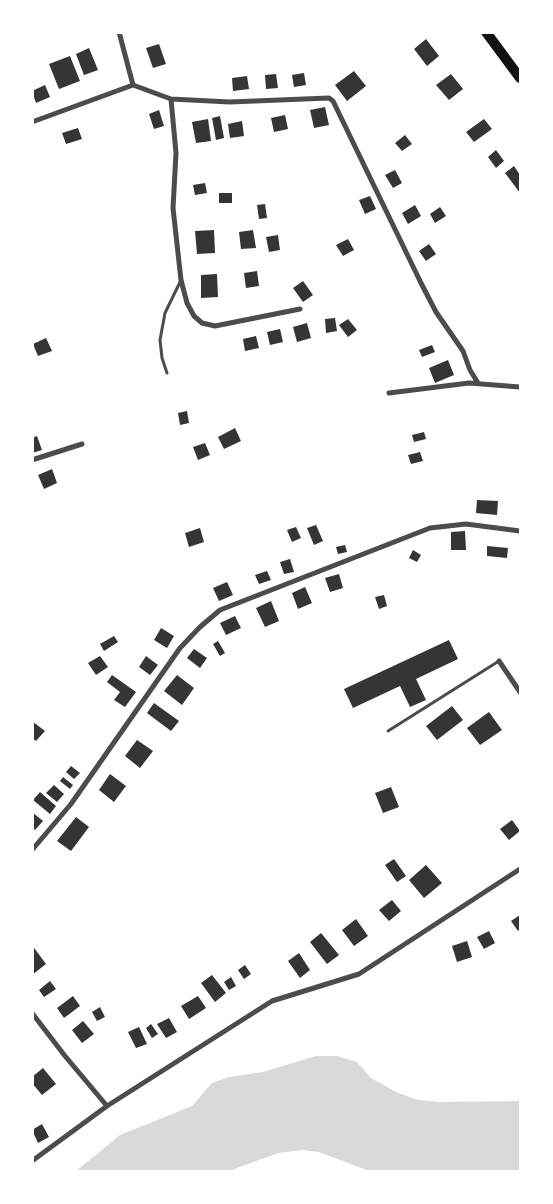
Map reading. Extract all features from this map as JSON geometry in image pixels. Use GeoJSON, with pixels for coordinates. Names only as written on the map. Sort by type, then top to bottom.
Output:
{"type":"FeatureCollection","features":[{"type":"Feature","properties":{"kind":"main road"},"geometry":{"type":"LineString","coordinates":[[486,32],[520,78]]}},
{"type":"Feature","properties":{"kind":"street"},"geometry":{"type":"LineString","coordinates":[[119,32],[133,85]]}},
{"type":"Feature","properties":{"kind":"street"},"geometry":{"type":"LineString","coordinates":[[32,122],[133,85],[171,99],[230,102],[329,98],[333,101],[436,312],[464,351],[470,370],[478,383]]}},
{"type":"Feature","properties":{"kind":"street"},"geometry":{"type":"LineString","coordinates":[[171,99],[176,153],[173,208],[181,280],[187,303],[194,316],[202,323],[215,326],[233,324],[300,309]]}},
{"type":"Feature","properties":{"kind":"street"},"geometry":{"type":"LineString","coordinates":[[390,393],[478,383],[520,387]]}},
{"type":"Feature","properties":{"kind":"street"},"geometry":{"type":"LineString","coordinates":[[32,460],[82,444]]}},
{"type":"Feature","properties":{"kind":"street"},"geometry":{"type":"LineString","coordinates":[[32,850],[71,804],[180,648],[220,610],[430,528],[466,524],[520,531]]}},
{"type":"Feature","properties":{"kind":"street"},"geometry":{"type":"LineString","coordinates":[[499,661],[520,692]]}},
{"type":"Feature","properties":{"kind":"street"},"geometry":{"type":"LineString","coordinates":[[32,1161],[107,1106],[272,1001],[359,974],[520,870]]}},
{"type":"Feature","properties":{"kind":"street"},"geometry":{"type":"LineString","coordinates":[[32,1013],[107,1106]]}},
{"type":"Feature","properties":{"kind":"lane"},"geometry":{"type":"LineString","coordinates":[[167,373],[162,358],[160,340],[164,313],[181,280]]}},
{"type":"Feature","properties":{"kind":"lane"},"geometry":{"type":"LineString","coordinates":[[388,731],[499,661]]}},
{"type":"Feature","properties":{"kind":"shaded area"},"geometry":{"type":"Polygon","coordinates":[[[316,1056],[337,1056],[357,1062],[371,1078],[396,1092],[418,1100],[440,1102],[520,1101],[520,1171],[369,1171],[319,1152],[302,1150],[278,1153],[229,1171],[76,1171],[120,1135],[192,1106],[212,1083],[229,1077],[263,1072],[316,1056]]]}},
{"type":"Feature","properties":{"kind":"building"},"geometry":{"type":"Polygon","coordinates":[[[426,39],[439,56],[427,66],[414,49],[426,39]]]}},
{"type":"Feature","properties":{"kind":"building"},"geometry":{"type":"Polygon","coordinates":[[[159,44],[166,64],[153,68],[146,48],[159,44]]]}},
{"type":"Feature","properties":{"kind":"building"},"geometry":{"type":"Polygon","coordinates":[[[89,48],[98,70],[84,75],[76,54],[89,48]]]}},
{"type":"Feature","properties":{"kind":"building"},"geometry":{"type":"Polygon","coordinates":[[[70,56],[80,81],[59,89],[49,64],[70,56]]]}},
{"type":"Feature","properties":{"kind":"building"},"geometry":{"type":"Polygon","coordinates":[[[354,71],[366,86],[347,101],[335,85],[354,71]]]}},
{"type":"Feature","properties":{"kind":"building"},"geometry":{"type":"Polygon","coordinates":[[[304,73],[306,85],[294,87],[292,75],[304,73]]]}},
{"type":"Feature","properties":{"kind":"building"},"geometry":{"type":"Polygon","coordinates":[[[276,74],[278,88],[266,89],[265,75],[276,74]]]}},
{"type":"Feature","properties":{"kind":"building"},"geometry":{"type":"Polygon","coordinates":[[[451,74],[463,89],[449,100],[436,85],[451,74]]]}},
{"type":"Feature","properties":{"kind":"building"},"geometry":{"type":"Polygon","coordinates":[[[247,76],[249,89],[233,91],[232,78],[247,76]]]}},
{"type":"Feature","properties":{"kind":"building"},"geometry":{"type":"Polygon","coordinates":[[[45,85],[50,97],[36,103],[32,91],[45,85]]]}},
{"type":"Feature","properties":{"kind":"building"},"geometry":{"type":"Polygon","coordinates":[[[325,107],[329,125],[314,128],[310,110],[325,107]]]}},
{"type":"Feature","properties":{"kind":"building"},"geometry":{"type":"Polygon","coordinates":[[[159,110],[164,126],[154,129],[149,114],[159,110]]]}},
{"type":"Feature","properties":{"kind":"building"},"geometry":{"type":"Polygon","coordinates":[[[285,115],[288,129],[274,132],[271,118],[285,115]]]}},
{"type":"Feature","properties":{"kind":"building"},"geometry":{"type":"Polygon","coordinates":[[[220,116],[224,138],[216,140],[212,118],[220,116]]]}},
{"type":"Feature","properties":{"kind":"building"},"geometry":{"type":"Polygon","coordinates":[[[208,119],[211,141],[196,143],[192,122],[208,119]]]}},
{"type":"Feature","properties":{"kind":"building"},"geometry":{"type":"Polygon","coordinates":[[[484,119],[492,129],[474,142],[466,132],[484,119]]]}},
{"type":"Feature","properties":{"kind":"building"},"geometry":{"type":"Polygon","coordinates":[[[242,121],[244,136],[230,138],[228,124],[242,121]]]}},
{"type":"Feature","properties":{"kind":"building"},"geometry":{"type":"Polygon","coordinates":[[[78,128],[82,139],[66,144],[62,133],[78,128]]]}},
{"type":"Feature","properties":{"kind":"building"},"geometry":{"type":"Polygon","coordinates":[[[405,135],[412,144],[402,151],[395,143],[405,135]]]}},
{"type":"Feature","properties":{"kind":"building"},"geometry":{"type":"Polygon","coordinates":[[[496,150],[504,161],[496,168],[488,157],[496,150]]]}},
{"type":"Feature","properties":{"kind":"building"},"geometry":{"type":"Polygon","coordinates":[[[514,166],[520,175],[520,193],[505,173],[514,166]]]}},
{"type":"Feature","properties":{"kind":"building"},"geometry":{"type":"Polygon","coordinates":[[[395,170],[402,183],[393,188],[385,175],[395,170]]]}},
{"type":"Feature","properties":{"kind":"building"},"geometry":{"type":"Polygon","coordinates":[[[205,183],[207,193],[195,195],[193,185],[205,183]]]}},
{"type":"Feature","properties":{"kind":"building"},"geometry":{"type":"Polygon","coordinates":[[[219,193],[232,193],[232,203],[219,203],[219,193]]]}},
{"type":"Feature","properties":{"kind":"building"},"geometry":{"type":"Polygon","coordinates":[[[370,196],[376,209],[365,214],[359,200],[370,196]]]}},
{"type":"Feature","properties":{"kind":"building"},"geometry":{"type":"Polygon","coordinates":[[[265,204],[267,218],[259,219],[257,205],[265,204]]]}},
{"type":"Feature","properties":{"kind":"building"},"geometry":{"type":"Polygon","coordinates":[[[415,205],[421,216],[408,224],[402,213],[415,205]]]}},
{"type":"Feature","properties":{"kind":"building"},"geometry":{"type":"Polygon","coordinates":[[[440,207],[446,216],[435,223],[430,214],[440,207]]]}},
{"type":"Feature","properties":{"kind":"building"},"geometry":{"type":"Polygon","coordinates":[[[214,230],[215,253],[197,254],[195,231],[214,230]]]}},
{"type":"Feature","properties":{"kind":"building"},"geometry":{"type":"Polygon","coordinates":[[[253,230],[256,248],[241,249],[239,232],[253,230]]]}},
{"type":"Feature","properties":{"kind":"building"},"geometry":{"type":"Polygon","coordinates":[[[278,235],[280,250],[269,252],[266,237],[278,235]]]}},
{"type":"Feature","properties":{"kind":"building"},"geometry":{"type":"Polygon","coordinates":[[[348,239],[354,250],[343,256],[336,245],[348,239]]]}},
{"type":"Feature","properties":{"kind":"building"},"geometry":{"type":"Polygon","coordinates":[[[429,244],[436,254],[426,261],[419,251],[429,244]]]}},
{"type":"Feature","properties":{"kind":"building"},"geometry":{"type":"Polygon","coordinates":[[[257,271],[259,286],[246,288],[244,273],[257,271]]]}},
{"type":"Feature","properties":{"kind":"building"},"geometry":{"type":"Polygon","coordinates":[[[217,274],[218,297],[201,298],[201,275],[217,274]]]}},
{"type":"Feature","properties":{"kind":"building"},"geometry":{"type":"Polygon","coordinates":[[[303,281],[313,295],[303,302],[293,288],[303,281]]]}},
{"type":"Feature","properties":{"kind":"building"},"geometry":{"type":"Polygon","coordinates":[[[335,318],[337,331],[326,333],[325,319],[335,318]]]}},
{"type":"Feature","properties":{"kind":"building"},"geometry":{"type":"Polygon","coordinates":[[[348,319],[357,330],[348,337],[339,325],[348,319]]]}},
{"type":"Feature","properties":{"kind":"building"},"geometry":{"type":"Polygon","coordinates":[[[307,323],[311,338],[297,342],[293,327],[307,323]]]}},
{"type":"Feature","properties":{"kind":"building"},"geometry":{"type":"Polygon","coordinates":[[[280,329],[283,342],[270,345],[267,332],[280,329]]]}},
{"type":"Feature","properties":{"kind":"building"},"geometry":{"type":"Polygon","coordinates":[[[256,336],[259,348],[245,351],[243,339],[256,336]]]}},
{"type":"Feature","properties":{"kind":"building"},"geometry":{"type":"Polygon","coordinates":[[[46,338],[52,351],[38,356],[33,344],[46,338]]]}},
{"type":"Feature","properties":{"kind":"building"},"geometry":{"type":"Polygon","coordinates":[[[432,345],[435,352],[422,357],[419,350],[432,345]]]}},
{"type":"Feature","properties":{"kind":"building"},"geometry":{"type":"Polygon","coordinates":[[[448,360],[454,375],[435,383],[429,368],[448,360]]]}},
{"type":"Feature","properties":{"kind":"building"},"geometry":{"type":"Polygon","coordinates":[[[187,411],[189,423],[180,425],[178,413],[187,411]]]}},
{"type":"Feature","properties":{"kind":"building"},"geometry":{"type":"Polygon","coordinates":[[[235,428],[241,441],[224,449],[218,437],[235,428]]]}},
{"type":"Feature","properties":{"kind":"building"},"geometry":{"type":"Polygon","coordinates":[[[424,432],[426,439],[414,442],[412,435],[424,432]]]}},
{"type":"Feature","properties":{"kind":"building"},"geometry":{"type":"Polygon","coordinates":[[[37,436],[42,450],[32,453],[32,438],[37,436]]]}},
{"type":"Feature","properties":{"kind":"building"},"geometry":{"type":"Polygon","coordinates":[[[205,443],[210,455],[198,460],[193,447],[205,443]]]}},
{"type":"Feature","properties":{"kind":"building"},"geometry":{"type":"Polygon","coordinates":[[[420,452],[423,461],[411,464],[408,455],[420,452]]]}},
{"type":"Feature","properties":{"kind":"building"},"geometry":{"type":"Polygon","coordinates":[[[52,469],[57,483],[44,489],[38,475],[52,469]]]}},
{"type":"Feature","properties":{"kind":"building"},"geometry":{"type":"Polygon","coordinates":[[[477,500],[498,501],[497,515],[476,513],[477,500]]]}},
{"type":"Feature","properties":{"kind":"building"},"geometry":{"type":"Polygon","coordinates":[[[316,525],[323,541],[314,545],[307,528],[316,525]]]}},
{"type":"Feature","properties":{"kind":"building"},"geometry":{"type":"Polygon","coordinates":[[[296,527],[301,538],[292,542],[287,530],[296,527]]]}},
{"type":"Feature","properties":{"kind":"building"},"geometry":{"type":"Polygon","coordinates":[[[200,528],[204,542],[189,547],[185,533],[200,528]]]}},
{"type":"Feature","properties":{"kind":"building"},"geometry":{"type":"Polygon","coordinates":[[[465,531],[466,550],[451,550],[451,532],[465,531]]]}},
{"type":"Feature","properties":{"kind":"building"},"geometry":{"type":"Polygon","coordinates":[[[345,545],[347,552],[338,554],[336,547],[345,545]]]}},
{"type":"Feature","properties":{"kind":"building"},"geometry":{"type":"Polygon","coordinates":[[[487,546],[508,548],[507,558],[487,556],[487,546]]]}},
{"type":"Feature","properties":{"kind":"building"},"geometry":{"type":"Polygon","coordinates":[[[413,550],[421,555],[417,562],[409,558],[413,550]]]}},
{"type":"Feature","properties":{"kind":"building"},"geometry":{"type":"Polygon","coordinates":[[[290,559],[294,572],[284,574],[280,562],[290,559]]]}},
{"type":"Feature","properties":{"kind":"building"},"geometry":{"type":"Polygon","coordinates":[[[267,571],[271,580],[259,584],[255,575],[267,571]]]}},
{"type":"Feature","properties":{"kind":"building"},"geometry":{"type":"Polygon","coordinates":[[[339,574],[343,588],[330,592],[325,578],[339,574]]]}},
{"type":"Feature","properties":{"kind":"building"},"geometry":{"type":"Polygon","coordinates":[[[227,582],[233,595],[219,601],[213,588],[227,582]]]}},
{"type":"Feature","properties":{"kind":"building"},"geometry":{"type":"Polygon","coordinates":[[[305,587],[312,603],[298,609],[292,593],[305,587]]]}},
{"type":"Feature","properties":{"kind":"building"},"geometry":{"type":"Polygon","coordinates":[[[384,595],[387,606],[379,609],[375,597],[384,595]]]}},
{"type":"Feature","properties":{"kind":"building"},"geometry":{"type":"Polygon","coordinates":[[[271,601],[279,621],[265,627],[256,608],[271,601]]]}},
{"type":"Feature","properties":{"kind":"building"},"geometry":{"type":"Polygon","coordinates":[[[235,616],[241,628],[226,635],[220,623],[235,616]]]}},
{"type":"Feature","properties":{"kind":"building"},"geometry":{"type":"Polygon","coordinates":[[[161,628],[174,636],[167,648],[154,640],[161,628]]]}},
{"type":"Feature","properties":{"kind":"building"},"geometry":{"type":"Polygon","coordinates":[[[114,636],[118,642],[104,651],[100,644],[114,636]]]}},
{"type":"Feature","properties":{"kind":"building"},"geometry":{"type":"Polygon","coordinates":[[[449,640],[458,659],[416,679],[426,700],[410,707],[400,686],[353,708],[344,689],[449,640]]]}},
{"type":"Feature","properties":{"kind":"building"},"geometry":{"type":"Polygon","coordinates":[[[218,641],[225,653],[220,656],[213,644],[218,641]]]}},
{"type":"Feature","properties":{"kind":"building"},"geometry":{"type":"Polygon","coordinates":[[[194,649],[207,658],[200,668],[187,658],[194,649]]]}},
{"type":"Feature","properties":{"kind":"building"},"geometry":{"type":"Polygon","coordinates":[[[100,656],[108,667],[96,675],[88,663],[100,656]]]}},
{"type":"Feature","properties":{"kind":"building"},"geometry":{"type":"Polygon","coordinates":[[[146,656],[158,665],[150,675],[139,667],[146,656]]]}},
{"type":"Feature","properties":{"kind":"building"},"geometry":{"type":"Polygon","coordinates":[[[112,675],[136,692],[125,707],[114,700],[120,692],[107,682],[112,675]]]}},
{"type":"Feature","properties":{"kind":"building"},"geometry":{"type":"Polygon","coordinates":[[[177,675],[194,688],[182,705],[164,691],[177,675]]]}},
{"type":"Feature","properties":{"kind":"building"},"geometry":{"type":"Polygon","coordinates":[[[154,703],[179,721],[171,731],[147,713],[154,703]]]}},
{"type":"Feature","properties":{"kind":"building"},"geometry":{"type":"Polygon","coordinates":[[[452,706],[463,720],[437,740],[426,726],[452,706]]]}},
{"type":"Feature","properties":{"kind":"building"},"geometry":{"type":"Polygon","coordinates":[[[489,712],[502,730],[480,745],[467,728],[489,712]]]}},
{"type":"Feature","properties":{"kind":"building"},"geometry":{"type":"Polygon","coordinates":[[[32,721],[45,731],[36,741],[32,738],[32,721]]]}},
{"type":"Feature","properties":{"kind":"building"},"geometry":{"type":"Polygon","coordinates":[[[137,740],[153,751],[140,768],[125,756],[137,740]]]}},
{"type":"Feature","properties":{"kind":"building"},"geometry":{"type":"Polygon","coordinates":[[[71,766],[80,773],[74,779],[66,772],[71,766]]]}},
{"type":"Feature","properties":{"kind":"building"},"geometry":{"type":"Polygon","coordinates":[[[110,774],[126,786],[114,802],[99,790],[110,774]]]}},
{"type":"Feature","properties":{"kind":"building"},"geometry":{"type":"Polygon","coordinates":[[[63,777],[73,785],[70,789],[60,781],[63,777]]]}},
{"type":"Feature","properties":{"kind":"building"},"geometry":{"type":"Polygon","coordinates":[[[54,785],[64,794],[57,802],[46,793],[54,785]]]}},
{"type":"Feature","properties":{"kind":"building"},"geometry":{"type":"Polygon","coordinates":[[[391,787],[399,807],[383,813],[375,793],[391,787]]]}},
{"type":"Feature","properties":{"kind":"building"},"geometry":{"type":"Polygon","coordinates":[[[40,792],[56,806],[50,814],[33,800],[40,792]]]}},
{"type":"Feature","properties":{"kind":"building"},"geometry":{"type":"Polygon","coordinates":[[[32,812],[43,821],[35,830],[32,828],[32,812]]]}},
{"type":"Feature","properties":{"kind":"building"},"geometry":{"type":"Polygon","coordinates":[[[76,817],[89,827],[71,851],[57,841],[76,817]]]}},
{"type":"Feature","properties":{"kind":"building"},"geometry":{"type":"Polygon","coordinates":[[[512,820],[520,831],[509,840],[500,829],[512,820]]]}},
{"type":"Feature","properties":{"kind":"building"},"geometry":{"type":"Polygon","coordinates":[[[394,859],[406,876],[397,882],[385,865],[394,859]]]}},
{"type":"Feature","properties":{"kind":"building"},"geometry":{"type":"Polygon","coordinates":[[[426,865],[442,883],[424,898],[409,880],[426,865]]]}},
{"type":"Feature","properties":{"kind":"building"},"geometry":{"type":"Polygon","coordinates":[[[392,900],[401,911],[389,921],[379,910],[392,900]]]}},
{"type":"Feature","properties":{"kind":"building"},"geometry":{"type":"Polygon","coordinates":[[[520,915],[520,929],[518,931],[511,921],[520,915]]]}},
{"type":"Feature","properties":{"kind":"building"},"geometry":{"type":"Polygon","coordinates":[[[356,919],[368,936],[354,946],[342,930],[356,919]]]}},
{"type":"Feature","properties":{"kind":"building"},"geometry":{"type":"Polygon","coordinates":[[[489,931],[495,943],[484,949],[477,937],[489,931]]]}},
{"type":"Feature","properties":{"kind":"building"},"geometry":{"type":"Polygon","coordinates":[[[321,933],[339,955],[327,964],[310,942],[321,933]]]}},
{"type":"Feature","properties":{"kind":"building"},"geometry":{"type":"Polygon","coordinates":[[[467,941],[472,957],[457,962],[452,946],[467,941]]]}},
{"type":"Feature","properties":{"kind":"building"},"geometry":{"type":"Polygon","coordinates":[[[32,945],[46,964],[32,975],[32,945]]]}},
{"type":"Feature","properties":{"kind":"building"},"geometry":{"type":"Polygon","coordinates":[[[299,953],[310,970],[300,978],[288,961],[299,953]]]}},
{"type":"Feature","properties":{"kind":"building"},"geometry":{"type":"Polygon","coordinates":[[[245,965],[251,974],[244,979],[238,970],[245,965]]]}},
{"type":"Feature","properties":{"kind":"building"},"geometry":{"type":"Polygon","coordinates":[[[212,975],[226,993],[215,1002],[201,983],[212,975]]]}},
{"type":"Feature","properties":{"kind":"building"},"geometry":{"type":"Polygon","coordinates":[[[231,977],[236,986],[229,990],[224,982],[231,977]]]}},
{"type":"Feature","properties":{"kind":"building"},"geometry":{"type":"Polygon","coordinates":[[[50,981],[56,989],[44,997],[39,990],[50,981]]]}},
{"type":"Feature","properties":{"kind":"building"},"geometry":{"type":"Polygon","coordinates":[[[73,996],[80,1006],[64,1018],[57,1008],[73,996]]]}},
{"type":"Feature","properties":{"kind":"building"},"geometry":{"type":"Polygon","coordinates":[[[198,996],[206,1008],[189,1019],[181,1006],[198,996]]]}},
{"type":"Feature","properties":{"kind":"building"},"geometry":{"type":"Polygon","coordinates":[[[100,1007],[105,1017],[97,1021],[92,1012],[100,1007]]]}},
{"type":"Feature","properties":{"kind":"building"},"geometry":{"type":"Polygon","coordinates":[[[169,1018],[177,1032],[166,1038],[157,1024],[169,1018]]]}},
{"type":"Feature","properties":{"kind":"building"},"geometry":{"type":"Polygon","coordinates":[[[83,1021],[94,1034],[82,1043],[72,1030],[83,1021]]]}},
{"type":"Feature","properties":{"kind":"building"},"geometry":{"type":"Polygon","coordinates":[[[151,1024],[158,1034],[152,1038],[146,1028],[151,1024]]]}},
{"type":"Feature","properties":{"kind":"building"},"geometry":{"type":"Polygon","coordinates":[[[139,1027],[147,1044],[136,1048],[128,1032],[139,1027]]]}},
{"type":"Feature","properties":{"kind":"building"},"geometry":{"type":"Polygon","coordinates":[[[43,1068],[56,1084],[42,1095],[32,1083],[32,1077],[43,1068]]]}},
{"type":"Feature","properties":{"kind":"building"},"geometry":{"type":"Polygon","coordinates":[[[42,1124],[49,1137],[38,1143],[32,1130],[42,1124]]]}}]}
